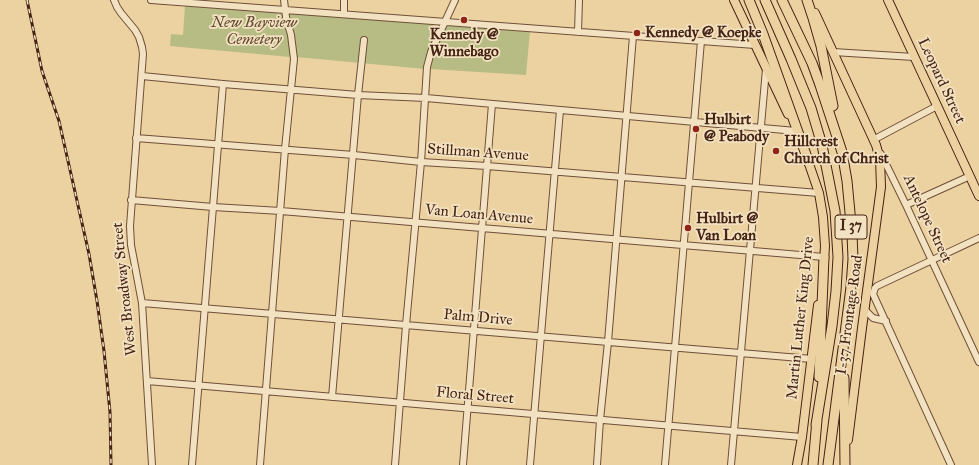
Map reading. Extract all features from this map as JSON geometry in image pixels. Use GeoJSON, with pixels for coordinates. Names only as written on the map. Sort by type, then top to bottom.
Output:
{"type":"FeatureCollection","features":[{"type":"Feature","properties":{"kind":"highway"},"geometry":{"type":"LineString","coordinates":[[749,0],[763,34],[809,163]]}},
{"type":"Feature","properties":{"kind":"highway"},"geometry":{"type":"LineString","coordinates":[[758,0],[784,43]]}},
{"type":"Feature","properties":{"kind":"highway","name":"I 37"},"geometry":{"type":"LineString","coordinates":[[765,0],[811,108],[828,171],[835,211],[838,257],[836,291],[832,326],[816,425],[813,465]]}},
{"type":"Feature","properties":{"kind":"highway"},"geometry":{"type":"LineString","coordinates":[[807,0],[821,46],[842,152]]}},
{"type":"Feature","properties":{"kind":"highway","name":"I 37"},"geometry":{"type":"LineString","coordinates":[[784,2],[812,63],[820,85],[842,152],[847,181],[853,259],[849,308],[828,465]]}},
{"type":"Feature","properties":{"kind":"highway"},"geometry":{"type":"LineString","coordinates":[[816,425],[824,257]]}},
{"type":"Feature","properties":{"kind":"highway"},"geometry":{"type":"LineString","coordinates":[[846,465],[844,372],[849,308]]}},
{"type":"Feature","properties":{"kind":"main road","name":"Martin Luther King Drive"},"geometry":{"type":"LineString","coordinates":[[734,0],[796,131],[819,193],[824,236],[824,257],[802,437],[797,465]]}},
{"type":"Feature","properties":{"kind":"main road","name":"Antelope Street"},"geometry":{"type":"LineString","coordinates":[[807,0],[875,142]]}},
{"type":"Feature","properties":{"kind":"main road","name":"Leopard Street"},"geometry":{"type":"LineString","coordinates":[[888,0],[979,196]]}},
{"type":"Feature","properties":{"kind":"main road","name":"I-37 Frontage Road"},"geometry":{"type":"LineString","coordinates":[[846,465],[864,309],[881,187],[880,159],[875,142]]}},
{"type":"Feature","properties":{"kind":"street","name":"West Broadway Street"},"geometry":{"type":"LineString","coordinates":[[114,0],[121,13],[135,30],[143,54],[130,226],[131,245],[142,303],[152,465]]}},
{"type":"Feature","properties":{"kind":"street"},"geometry":{"type":"LineString","coordinates":[[152,0],[225,3],[285,10],[755,45]]}},
{"type":"Feature","properties":{"kind":"street"},"geometry":{"type":"LineString","coordinates":[[260,465],[285,149],[294,60],[284,0]]}},
{"type":"Feature","properties":{"kind":"street"},"geometry":{"type":"LineString","coordinates":[[344,0],[344,14]]}},
{"type":"Feature","properties":{"kind":"street"},"geometry":{"type":"LineString","coordinates":[[395,465],[421,162],[427,67],[437,37],[456,0]]}},
{"type":"Feature","properties":{"kind":"street"},"geometry":{"type":"LineString","coordinates":[[578,32],[579,0]]}},
{"type":"Feature","properties":{"kind":"street"},"geometry":{"type":"LineString","coordinates":[[597,465],[633,36]]}},
{"type":"Feature","properties":{"kind":"street"},"geometry":{"type":"LineString","coordinates":[[332,397],[364,40]]}},
{"type":"Feature","properties":{"kind":"street"},"geometry":{"type":"LineString","coordinates":[[665,465],[700,41]]}},
{"type":"Feature","properties":{"kind":"street"},"geometry":{"type":"LineString","coordinates":[[833,52],[914,57]]}},
{"type":"Feature","properties":{"kind":"street"},"geometry":{"type":"LineString","coordinates":[[731,465],[766,69]]}},
{"type":"Feature","properties":{"kind":"street"},"geometry":{"type":"LineString","coordinates":[[142,76],[358,95],[426,98],[796,131]]}},
{"type":"Feature","properties":{"kind":"street"},"geometry":{"type":"LineString","coordinates":[[192,465],[224,84]]}},
{"type":"Feature","properties":{"kind":"street"},"geometry":{"type":"LineString","coordinates":[[464,465],[492,104]]}},
{"type":"Feature","properties":{"kind":"street"},"geometry":{"type":"LineString","coordinates":[[875,142],[937,106]]}},
{"type":"Feature","properties":{"kind":"street"},"geometry":{"type":"LineString","coordinates":[[530,465],[560,110]]}},
{"type":"Feature","properties":{"kind":"street","name":"Stillman Avenue"},"geometry":{"type":"LineString","coordinates":[[136,138],[819,193]]}},
{"type":"Feature","properties":{"kind":"street","name":"Antelope Street"},"geometry":{"type":"LineString","coordinates":[[875,142],[979,362]]}},
{"type":"Feature","properties":{"kind":"street"},"geometry":{"type":"LineString","coordinates":[[906,205],[970,176]]}},
{"type":"Feature","properties":{"kind":"street","name":"Van Loan Avenue"},"geometry":{"type":"LineString","coordinates":[[131,200],[415,222],[824,257]]}},
{"type":"Feature","properties":{"kind":"street"},"geometry":{"type":"LineString","coordinates":[[951,465],[873,294],[877,286],[979,238]]}},
{"type":"Feature","properties":{"kind":"street","name":"Palm Drive"},"geometry":{"type":"LineString","coordinates":[[142,303],[812,359]]}},
{"type":"Feature","properties":{"kind":"street"},"geometry":{"type":"LineString","coordinates":[[864,309],[873,318],[886,321]]}},
{"type":"Feature","properties":{"kind":"street"},"geometry":{"type":"LineString","coordinates":[[862,328],[866,322],[873,318]]}},
{"type":"Feature","properties":{"kind":"street","name":"Floral Street"},"geometry":{"type":"LineString","coordinates":[[147,381],[802,437]]}},
{"type":"Feature","properties":{"kind":"green space","name":"New Bayview Cemetery"},"geometry":{"type":"Polygon","coordinates":[[[185,5],[281,12],[289,40],[290,57],[170,46],[171,34],[183,35],[185,5]]]}},
{"type":"Feature","properties":{"kind":"green space"},"geometry":{"type":"Polygon","coordinates":[[[291,13],[429,23],[434,26],[436,31],[428,53],[425,69],[296,57],[288,16],[291,13]]]}},
{"type":"Feature","properties":{"kind":"green space"},"geometry":{"type":"Polygon","coordinates":[[[446,25],[530,31],[526,75],[430,69],[432,56],[446,25]]]}},
{"type":"Feature","properties":{"kind":"railway"},"geometry":{"type":"LineString","coordinates":[[27,0],[42,71],[59,121],[89,254],[104,351],[110,412],[111,465]]}},
{"type":"Feature","properties":{"kind":"place","name":"Kennedy @ Winnebago"},"geometry":{"type":"Point","coordinates":[464,20]}},
{"type":"Feature","properties":{"kind":"place","name":"Kennedy @ Koepke"},"geometry":{"type":"Point","coordinates":[637,33]}},
{"type":"Feature","properties":{"kind":"place","name":"Hulbirt @ Peabody"},"geometry":{"type":"Point","coordinates":[696,129]}},
{"type":"Feature","properties":{"kind":"place","name":"Hillcrest Church of Christ"},"geometry":{"type":"Point","coordinates":[776,151]}},
{"type":"Feature","properties":{"kind":"place","name":"Hulbirt @ Van Loan"},"geometry":{"type":"Point","coordinates":[688,228]}}]}
